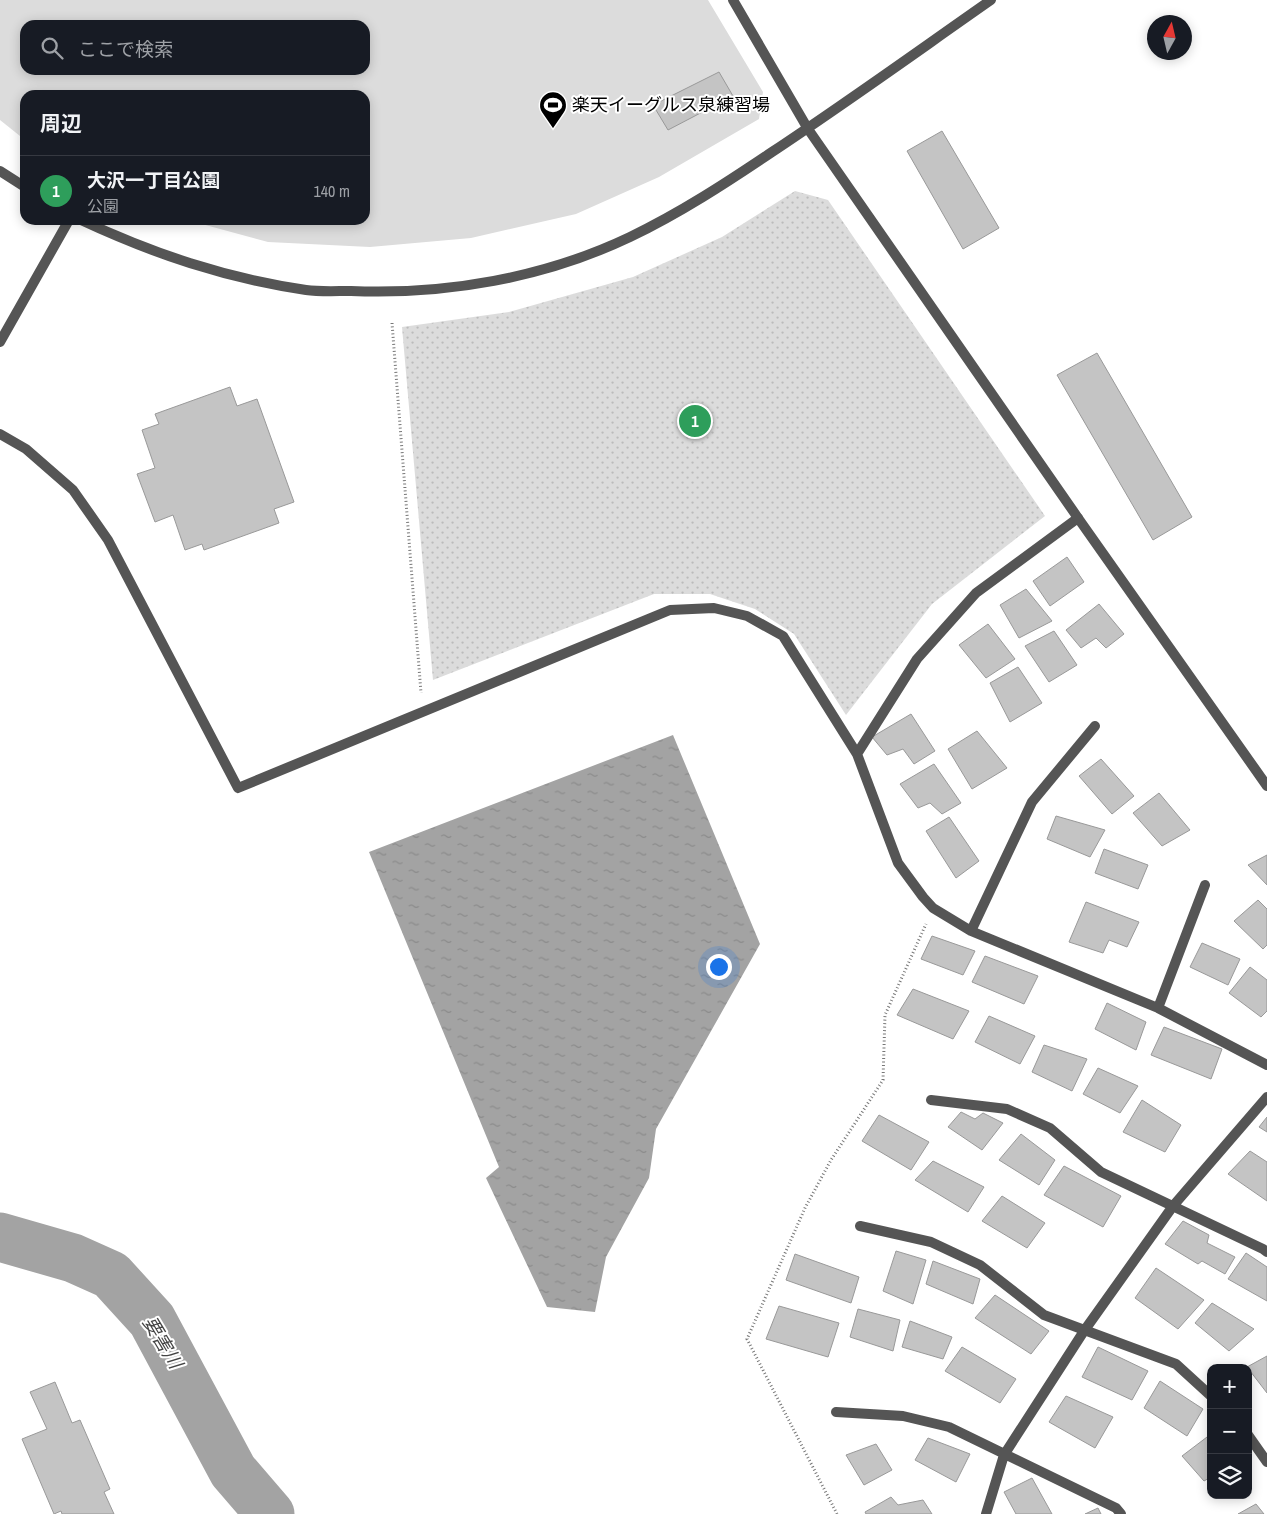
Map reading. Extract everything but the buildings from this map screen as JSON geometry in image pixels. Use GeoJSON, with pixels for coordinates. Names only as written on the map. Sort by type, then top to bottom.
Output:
{"type":"FeatureCollection","features":[{"type":"Feature","properties":{"kind":"street"},"geometry":{"type":"LineString","coordinates":[[733,0],[808,129],[1267,786]]}},
{"type":"Feature","properties":{"kind":"street"},"geometry":{"type":"LineString","coordinates":[[91,225],[127,242],[184,263],[243,279],[308,290],[371,292],[437,289],[500,280],[558,265],[628,238],[701,199],[808,129],[991,0]]}},
{"type":"Feature","properties":{"kind":"street"},"geometry":{"type":"LineString","coordinates":[[0,170],[20,184]]}},
{"type":"Feature","properties":{"kind":"street"},"geometry":{"type":"LineString","coordinates":[[0,342],[66,225]]}},
{"type":"Feature","properties":{"kind":"street"},"geometry":{"type":"LineString","coordinates":[[0,434],[26,450],[73,490],[108,540],[238,788],[670,610],[714,608],[747,616],[783,636],[857,754],[898,863],[933,908],[971,931],[1158,1008],[1267,1065]]}},
{"type":"Feature","properties":{"kind":"street"},"geometry":{"type":"LineString","coordinates":[[857,754],[917,659],[976,592],[1078,518]]}},
{"type":"Feature","properties":{"kind":"street"},"geometry":{"type":"LineString","coordinates":[[971,931],[1032,802],[1095,726]]}},
{"type":"Feature","properties":{"kind":"street"},"geometry":{"type":"LineString","coordinates":[[1158,1008],[1205,885]]}},
{"type":"Feature","properties":{"kind":"street"},"geometry":{"type":"LineString","coordinates":[[986,1514],[1004,1455],[1084,1331],[1173,1206],[1267,1097]]}},
{"type":"Feature","properties":{"kind":"street"},"geometry":{"type":"LineString","coordinates":[[931,1100],[1007,1109],[1050,1128],[1101,1172],[1267,1252]]}},
{"type":"Feature","properties":{"kind":"street"},"geometry":{"type":"LineString","coordinates":[[860,1226],[931,1242],[980,1265],[1044,1315],[1176,1364],[1207,1392]]}},
{"type":"Feature","properties":{"kind":"street"},"geometry":{"type":"LineString","coordinates":[[836,1412],[904,1416],[949,1427],[1116,1508],[1121,1514]]}},
{"type":"Feature","properties":{"kind":"street"},"geometry":{"type":"LineString","coordinates":[[1252,1441],[1267,1462]]}},
{"type":"Feature","properties":{"kind":"path"},"geometry":{"type":"LineString","coordinates":[[392,323],[423,712]]}},
{"type":"Feature","properties":{"kind":"path"},"geometry":{"type":"LineString","coordinates":[[837,1514],[747,1339],[805,1208],[831,1160],[883,1080],[885,1015],[933,908]]}},
{"type":"Feature","properties":{"kind":"shaded area","name":"楽天イーグルス泉練習場"},"geometry":{"type":"Polygon","coordinates":[[[0,0],[708,0],[763,92],[759,119],[659,177],[576,214],[471,238],[370,247],[268,242],[205,225],[370,225],[370,90],[20,90],[20,136],[0,120],[0,0]]]}},
{"type":"Feature","properties":{"kind":"shaded area"},"geometry":{"type":"Polygon","coordinates":[[[795,191],[828,200],[1045,516],[932,604],[846,715],[794,634],[755,609],[710,594],[654,594],[433,680],[402,327],[509,312],[633,277],[722,237],[795,191]]]}},
{"type":"Feature","properties":{"kind":"water"},"geometry":{"type":"Polygon","coordinates":[[[673,735],[760,944],[656,1129],[649,1178],[606,1257],[595,1312],[547,1307],[486,1178],[499,1167],[369,852],[673,735]]]}},
{"type":"Feature","properties":{"kind":"waterway","name":"要害川"},"geometry":{"type":"LineString","coordinates":[[0,1237],[73,1258],[111,1275],[152,1320],[233,1471],[270,1514]]}},
{"type":"Feature","properties":{"kind":"place","name":"楽天イーグルス泉練習場"},"geometry":{"type":"Point","coordinates":[553,129]}},
{"type":"Feature","properties":{"kind":"place","name":"大沢一丁目公園"},"geometry":{"type":"Point","coordinates":[695,421]}}]}
